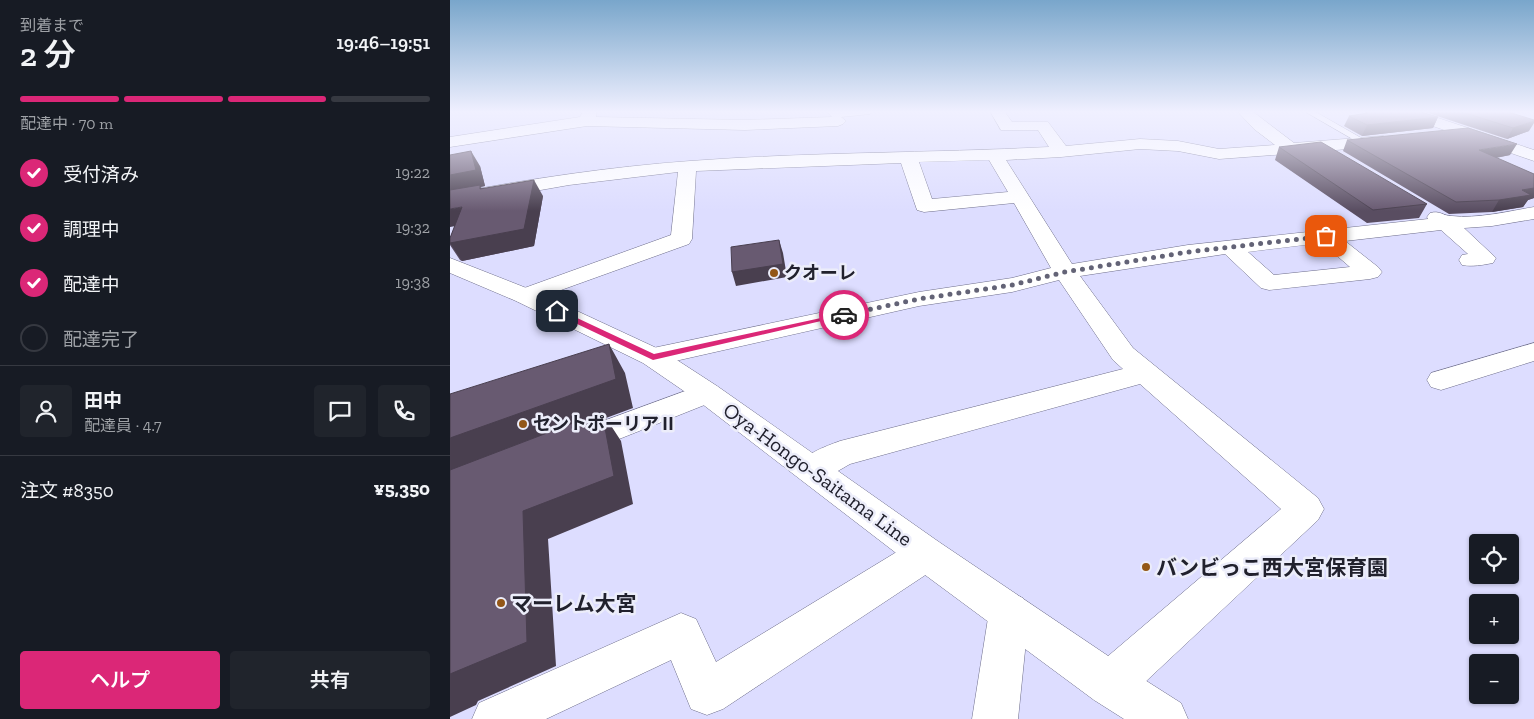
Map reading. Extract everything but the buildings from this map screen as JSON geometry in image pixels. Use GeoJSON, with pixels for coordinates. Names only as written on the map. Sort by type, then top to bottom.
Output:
{"type":"FeatureCollection","features":[{"type":"Feature","properties":{"kind":"street"},"geometry":{"type":"LineString","coordinates":[[1055,145],[1060,152]]}},
{"type":"Feature","properties":{"kind":"street"},"geometry":{"type":"LineString","coordinates":[[450,200],[488,192],[624,173],[839,147],[909,159],[1060,152],[1125,145]]}},
{"type":"Feature","properties":{"kind":"street"},"geometry":{"type":"LineString","coordinates":[[1174,145],[1219,154],[1293,150],[1343,145]]}},
{"type":"Feature","properties":{"kind":"street"},"geometry":{"type":"LineString","coordinates":[[1286,145],[1293,150]]}},
{"type":"Feature","properties":{"kind":"street"},"geometry":{"type":"LineString","coordinates":[[1500,145],[1534,156]]}},
{"type":"Feature","properties":{"kind":"street"},"geometry":{"type":"LineString","coordinates":[[1320,147],[1345,162]]}},
{"type":"Feature","properties":{"kind":"street"},"geometry":{"type":"LineString","coordinates":[[995,155],[1065,272],[1123,354],[1306,509],[1110,684]]}},
{"type":"Feature","properties":{"kind":"street"},"geometry":{"type":"LineString","coordinates":[[909,159],[924,206],[1020,197]]}},
{"type":"Feature","properties":{"kind":"street"},"geometry":{"type":"LineString","coordinates":[[525,296],[681,239],[688,166]]}},
{"type":"Feature","properties":{"kind":"street"},"geometry":{"type":"LineString","coordinates":[[1420,208],[1446,223],[1486,258],[1470,260]]}},
{"type":"Feature","properties":{"kind":"street"},"geometry":{"type":"LineString","coordinates":[[653,357],[919,299],[1012,285],[1065,272],[1188,252],[1446,223],[1492,220],[1534,213]]}},
{"type":"Feature","properties":{"kind":"street"},"geometry":{"type":"LineString","coordinates":[[1230,247],[1269,283],[1370,272],[1326,236]]}},
{"type":"Feature","properties":{"kind":"street","name":"Oya-Hongo-Saitama Line"},"geometry":{"type":"LineString","coordinates":[[450,265],[525,296],[653,357],[707,393],[926,554],[1110,684],[1165,719]]}},
{"type":"Feature","properties":{"kind":"street"},"geometry":{"type":"LineString","coordinates":[[1441,380],[1534,352]]}},
{"type":"Feature","properties":{"kind":"street"},"geometry":{"type":"LineString","coordinates":[[812,470],[840,454],[1146,373]]}},
{"type":"Feature","properties":{"kind":"street"},"geometry":{"type":"LineString","coordinates":[[551,454],[707,393]]}},
{"type":"Feature","properties":{"kind":"street"},"geometry":{"type":"LineString","coordinates":[[495,719],[681,634],[707,693],[926,554]]}},
{"type":"Feature","properties":{"kind":"street"},"geometry":{"type":"LineString","coordinates":[[995,719],[1009,612]]}},
{"type":"Feature","properties":{"kind":"way so far"},"geometry":{"type":"LineString","coordinates":[[844,315],[919,299],[1012,285],[1065,272],[1188,252],[1326,236]]}},
{"type":"Feature","properties":{"kind":"place","name":"クオーレ"},"geometry":{"type":"Point","coordinates":[774,273]}},
{"type":"Feature","properties":{"kind":"place","name":"セントポーリアⅡ"},"geometry":{"type":"Point","coordinates":[523,424]}},
{"type":"Feature","properties":{"kind":"place","name":"バンビっこ西大宮保育園"},"geometry":{"type":"Point","coordinates":[1146,567]}},
{"type":"Feature","properties":{"kind":"place","name":"マーレム大宮"},"geometry":{"type":"Point","coordinates":[501,603]}},
{"type":"Feature","properties":{"kind":"route"},"geometry":{"type":"LineString","coordinates":[[557,311],[653,357],[844,315]]}}]}
